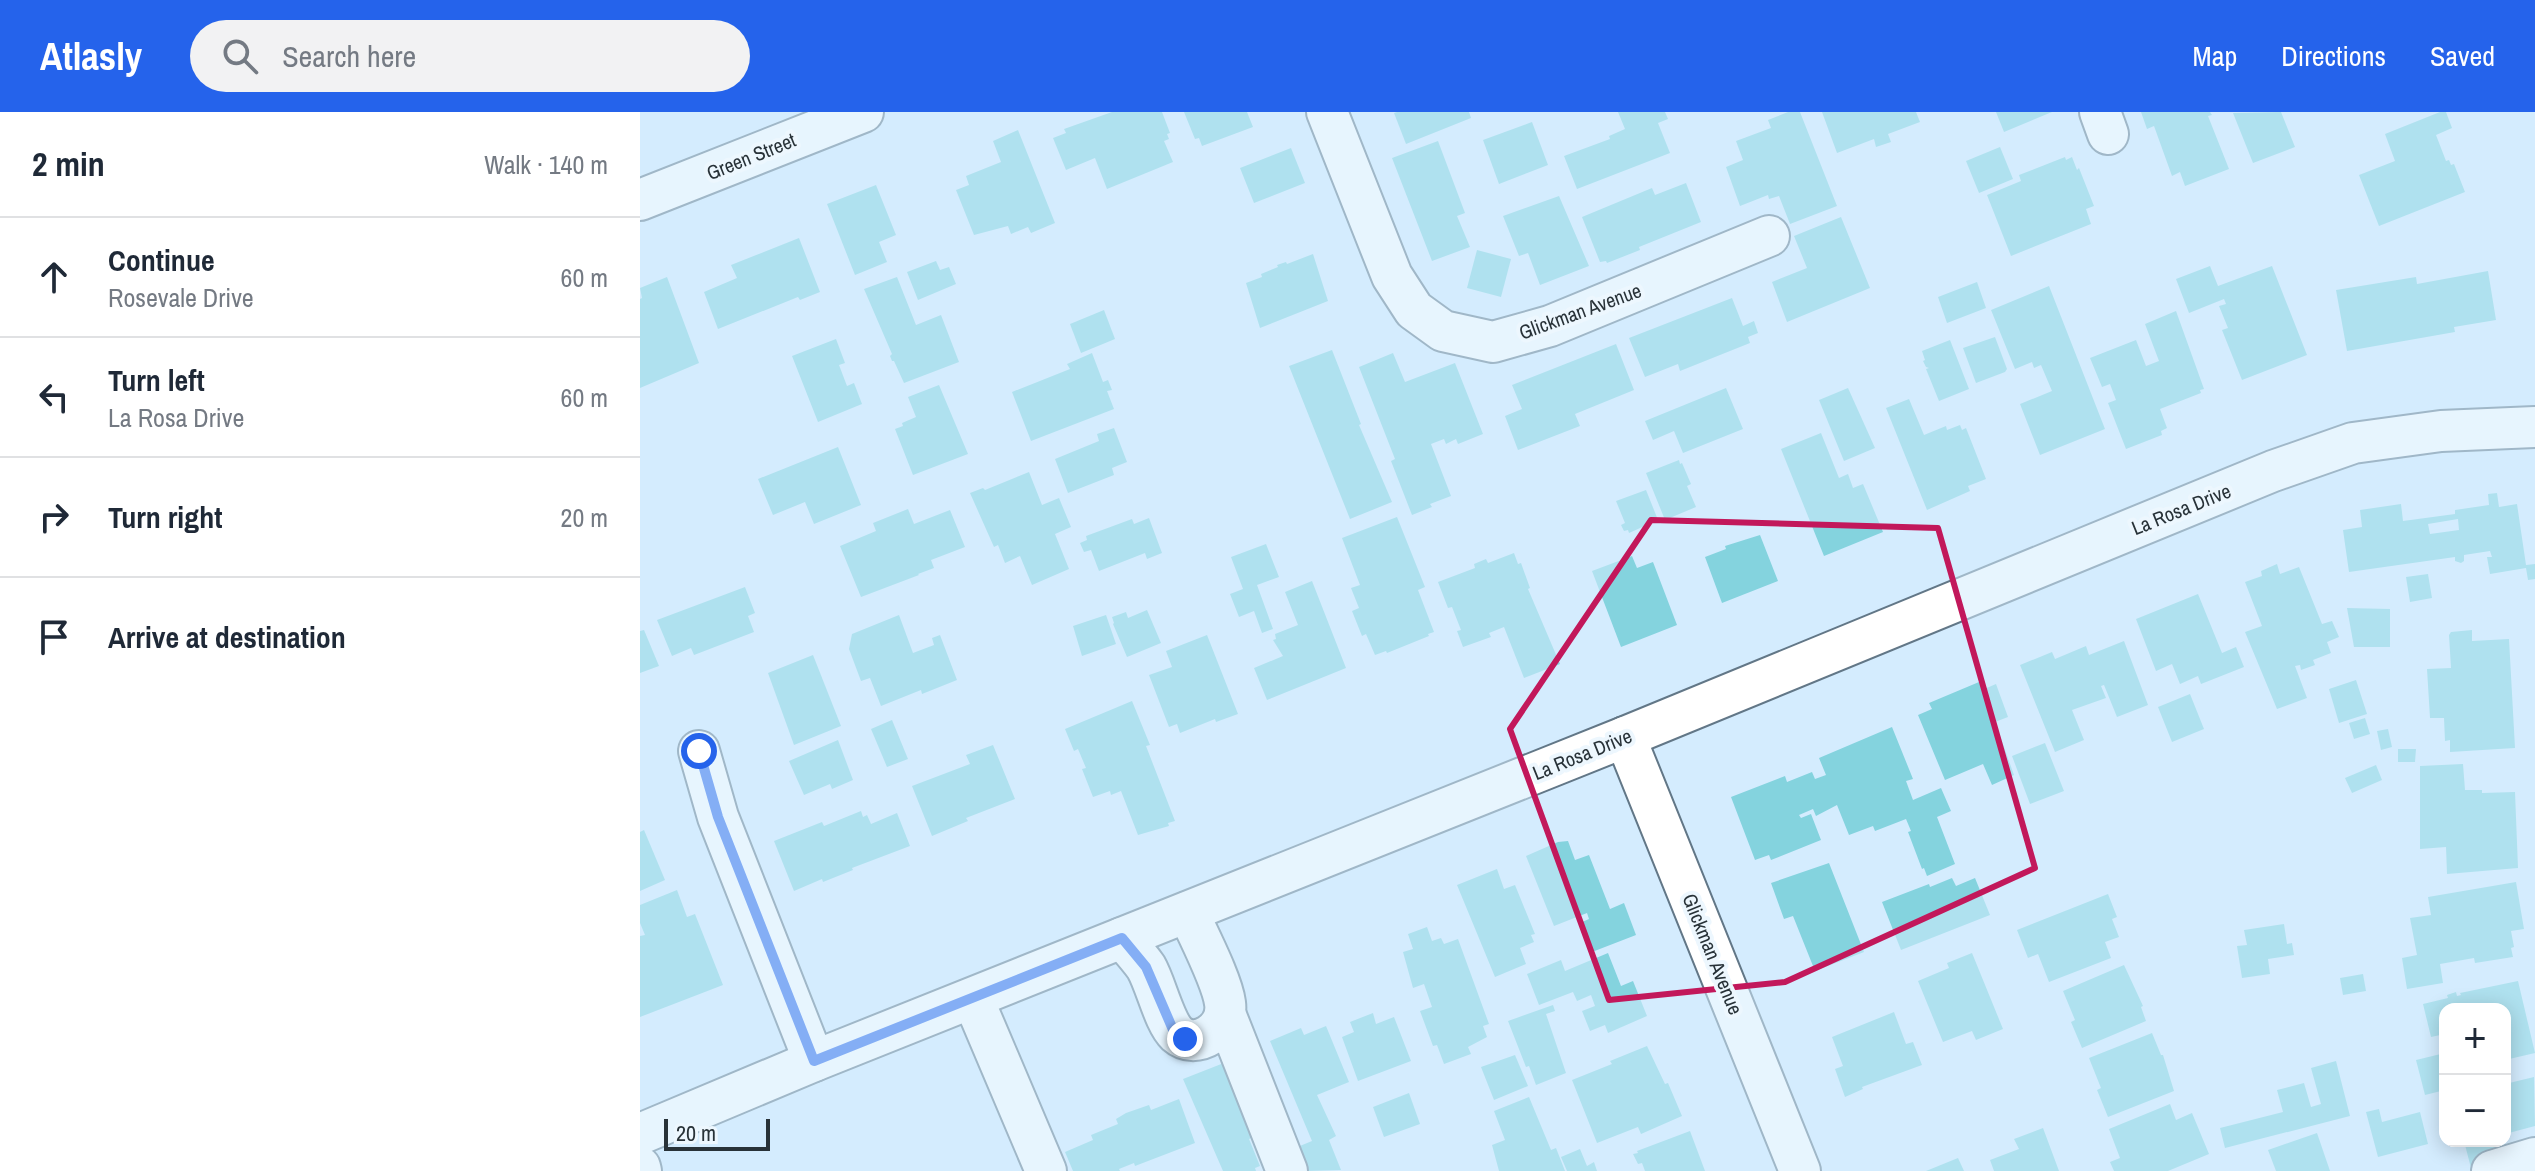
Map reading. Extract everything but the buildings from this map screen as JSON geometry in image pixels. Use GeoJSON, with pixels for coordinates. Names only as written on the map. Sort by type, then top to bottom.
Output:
{"type":"FeatureCollection","features":[{"type":"Feature","properties":{"kind":"street","name":"Green Street"},"geometry":{"type":"LineString","coordinates":[[640,200],[863,112]]}},
{"type":"Feature","properties":{"kind":"street","name":"Glickman Avenue"},"geometry":{"type":"LineString","coordinates":[[1327,112],[1392,276],[1414,310],[1443,331],[1493,342],[1550,326],[1769,236]]}},
{"type":"Feature","properties":{"kind":"street","name":"La Rosa Drive"},"geometry":{"type":"LineString","coordinates":[[640,1134],[814,1061],[1625,737],[2273,471],[2353,443],[2441,431],[2535,427]]}},
{"type":"Feature","properties":{"kind":"street","name":"Glickman Avenue"},"geometry":{"type":"LineString","coordinates":[[1625,737],[1800,1171]]}},
{"type":"Feature","properties":{"kind":"street"},"geometry":{"type":"LineString","coordinates":[[699,751],[718,817],[814,1061]]}},
{"type":"Feature","properties":{"kind":"street"},"geometry":{"type":"LineString","coordinates":[[1188,912],[1225,1000],[1226,1016],[1287,1171]]}},
{"type":"Feature","properties":{"kind":"street"},"geometry":{"type":"LineString","coordinates":[[1122,938],[1146,967],[1174,1032],[1185,1039],[1203,1038],[1219,1029],[1226,1016]]}},
{"type":"Feature","properties":{"kind":"street"},"geometry":{"type":"LineString","coordinates":[[973,999],[1046,1171]]}},
{"type":"Feature","properties":{"kind":"street"},"geometry":{"type":"LineString","coordinates":[[2492,1171],[2535,1158]]}},
{"type":"Feature","properties":{"kind":"highlighted area"},"geometry":{"type":"Polygon","coordinates":[[[1651,520],[1938,528],[2035,868],[1785,982],[1609,1000],[1510,729],[1651,520]]]}},
{"type":"Feature","properties":{"kind":"route"},"geometry":{"type":"LineString","coordinates":[[699,751],[718,817],[814,1061],[1122,938],[1146,967],[1174,1032],[1185,1039]]}}]}
